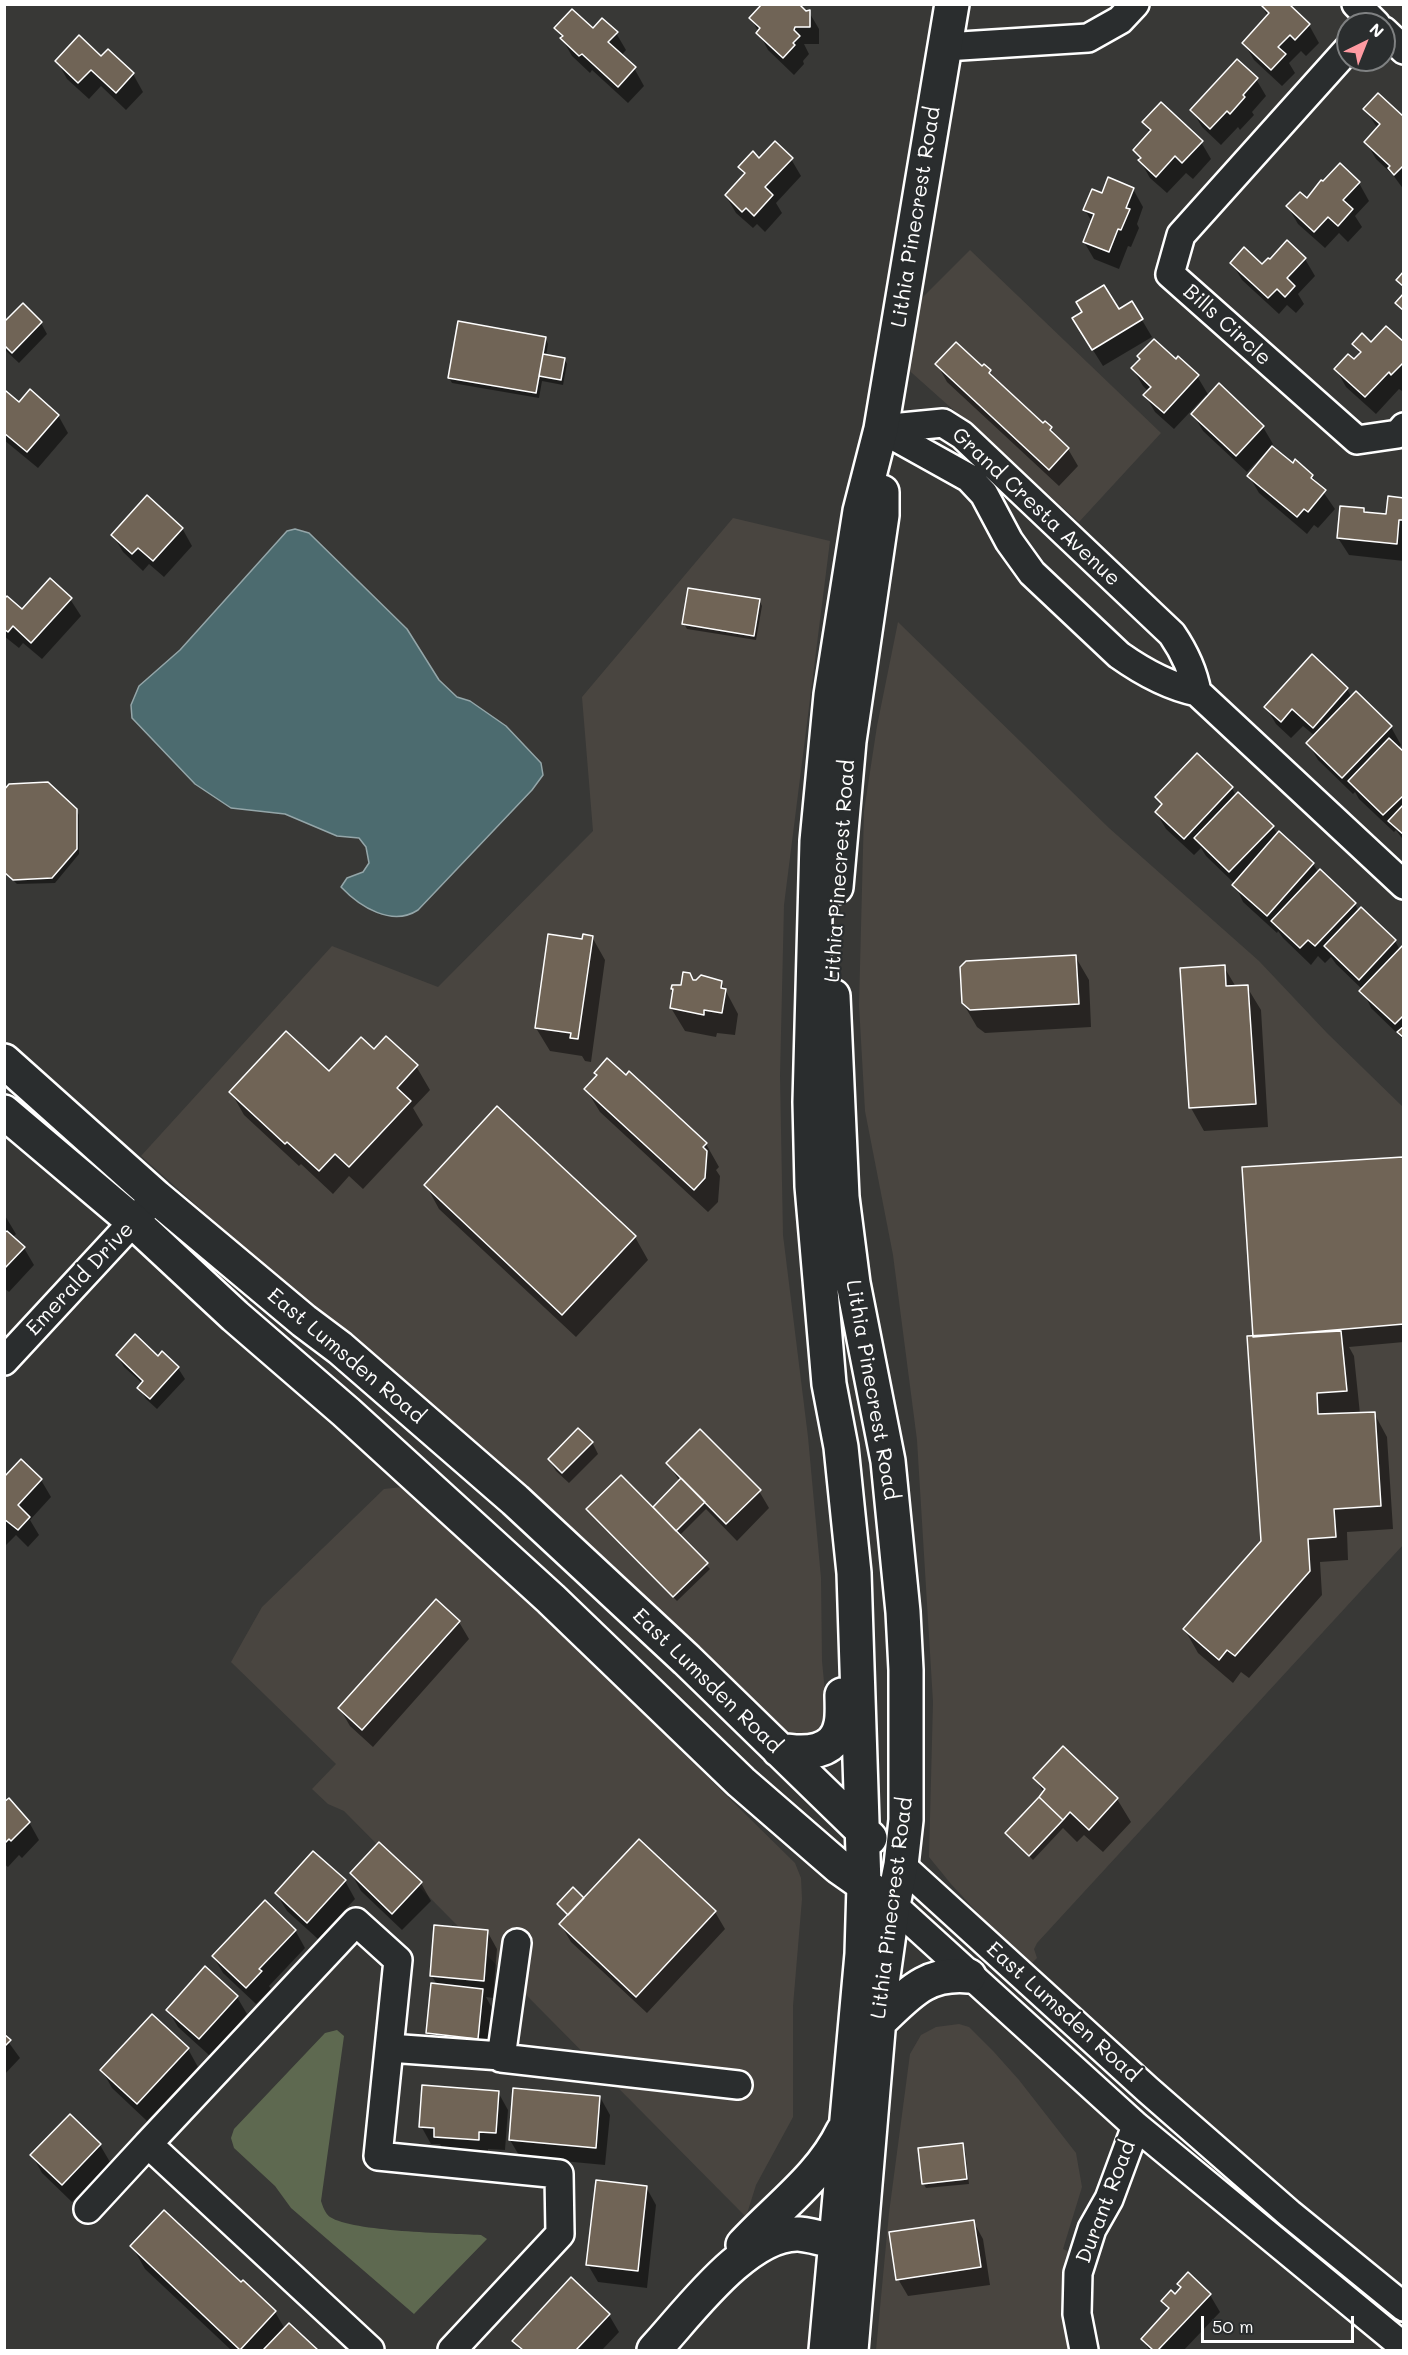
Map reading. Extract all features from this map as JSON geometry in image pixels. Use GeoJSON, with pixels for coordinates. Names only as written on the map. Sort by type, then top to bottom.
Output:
{"type":"FeatureCollection","features":[{"type":"Feature","properties":{"kind":"main road","name":"Lithia Pinecrest Road"},"geometry":{"type":"LineString","coordinates":[[826,2350],[862,1954],[864,1885],[854,1573],[842,1447],[829,1384],[826,1355],[810,1145],[812,964],[817,841],[831,695],[860,511],[881,429],[952,4]]}},
{"type":"Feature","properties":{"kind":"main road","name":"Lithia Pinecrest Road"},"geometry":{"type":"LineString","coordinates":[[851,2350],[879,2022],[906,1820],[906,1670],[903,1612],[888,1461],[853,1284],[842,1197],[833,1004],[833,926],[849,741],[882,515],[881,429]]}},
{"type":"Feature","properties":{"kind":"main road"},"geometry":{"type":"LineString","coordinates":[[831,695],[844,704],[848,713],[849,741]]}},
{"type":"Feature","properties":{"kind":"main road","name":"East Lumsden Road"},"geometry":{"type":"LineString","coordinates":[[4,1061],[156,1197],[304,1321],[340,1348],[534,1517],[687,1660],[861,1830],[901,1865]]}},
{"type":"Feature","properties":{"kind":"main road","name":"East Lumsden Road"},"geometry":{"type":"LineString","coordinates":[[4,1112],[134,1222],[236,1317],[346,1412],[551,1599],[726,1768],[812,1844],[893,1905]]}},
{"type":"Feature","properties":{"kind":"main road"},"geometry":{"type":"LineString","coordinates":[[346,1412],[391,1421],[405,1429],[519,1526],[525,1526],[534,1517]]}},
{"type":"Feature","properties":{"kind":"main road"},"geometry":{"type":"LineString","coordinates":[[779,1750],[798,1753],[817,1751],[828,1746],[837,1737],[842,1723],[842,1687],[836,1590],[842,1581],[854,1573]]}},
{"type":"Feature","properties":{"kind":"main road"},"geometry":{"type":"LineString","coordinates":[[812,1844],[836,1882],[847,1906],[862,1954]]}},
{"type":"Feature","properties":{"kind":"main road"},"geometry":{"type":"LineString","coordinates":[[879,2022],[921,1983],[957,1975],[969,1976]]}},
{"type":"Feature","properties":{"kind":"main road"},"geometry":{"type":"LineString","coordinates":[[654,2350],[731,2265],[747,2241],[814,2174],[839,2140],[846,2125]]}},
{"type":"Feature","properties":{"kind":"main road"},"geometry":{"type":"LineString","coordinates":[[731,2265],[766,2242],[779,2237],[798,2234],[835,2242]]}},
{"type":"Feature","properties":{"kind":"street"},"geometry":{"type":"LineString","coordinates":[[945,47],[1089,38],[1120,20],[1135,4]]}},
{"type":"Feature","properties":{"kind":"street","name":"Bills Circle"},"geometry":{"type":"LineString","coordinates":[[1336,63],[1181,235],[1170,274],[1357,440],[1398,434],[1404,428]]}},
{"type":"Feature","properties":{"kind":"street","name":"Grand Cresta Avenue"},"geometry":{"type":"LineString","coordinates":[[881,429],[943,423],[962,435],[1172,634],[1185,654],[1193,673],[1197,692]]}},
{"type":"Feature","properties":{"kind":"street","name":"Grand Cresta Avenue"},"geometry":{"type":"LineString","coordinates":[[881,429],[969,478],[984,494],[1009,542],[1032,573],[1119,655],[1177,688],[1197,692],[1404,885]]}},
{"type":"Feature","properties":{"kind":"street","name":"Emerald Drive"},"geometry":{"type":"LineString","coordinates":[[4,1361],[156,1197]]}},
{"type":"Feature","properties":{"kind":"street","name":"East Lumsden Road"},"geometry":{"type":"LineString","coordinates":[[901,1865],[1149,2090],[1191,2124],[1290,2214],[1404,2307]]}},
{"type":"Feature","properties":{"kind":"street","name":"East Lumsden Road"},"geometry":{"type":"LineString","coordinates":[[893,1905],[1136,2126],[1404,2347]]}},
{"type":"Feature","properties":{"kind":"street"},"geometry":{"type":"LineString","coordinates":[[88,2209],[356,1922],[398,1960],[378,2156],[558,2174],[560,2234],[452,2350]]}},
{"type":"Feature","properties":{"kind":"street"},"geometry":{"type":"LineString","coordinates":[[501,2056],[517,1943]]}},
{"type":"Feature","properties":{"kind":"street"},"geometry":{"type":"LineString","coordinates":[[389,2048],[501,2056],[501,2058],[738,2085]]}},
{"type":"Feature","properties":{"kind":"street","name":"Durant Road"},"geometry":{"type":"LineString","coordinates":[[1084,2350],[1077,2314],[1078,2273],[1092,2229],[1109,2199],[1136,2126]]}},
{"type":"Feature","properties":{"kind":"street"},"geometry":{"type":"LineString","coordinates":[[148,2144],[370,2350]]}},
{"type":"Feature","properties":{"kind":"shaded area"},"geometry":{"type":"Polygon","coordinates":[[[970,250],[1161,433],[1079,522],[903,365],[913,307],[970,250]]]}},
{"type":"Feature","properties":{"kind":"shaded area"},"geometry":{"type":"Polygon","coordinates":[[[733,518],[830,541],[784,905],[780,1076],[783,1235],[808,1437],[821,1578],[822,1661],[827,1713],[816,1734],[785,1739],[339,1332],[141,1156],[332,946],[438,987],[593,831],[582,697],[733,518]]]}},
{"type":"Feature","properties":{"kind":"shaded area"},"geometry":{"type":"Polygon","coordinates":[[[898,622],[1109,828],[1259,961],[1327,1033],[1403,1107],[1403,1545],[1037,1943],[1034,1949],[1037,1958],[1032,1963],[988,1924],[929,1857],[933,1702],[917,1440],[893,1255],[865,1111],[859,1005],[864,811],[877,726],[898,622]]]}},
{"type":"Feature","properties":{"kind":"shaded area"},"geometry":{"type":"Polygon","coordinates":[[[402,1487],[493,1566],[795,1863],[801,1878],[802,1899],[793,2006],[793,2117],[756,2185],[746,2217],[344,1811],[328,1804],[312,1789],[336,1764],[231,1662],[262,1607],[384,1489],[402,1487]]]}},
{"type":"Feature","properties":{"kind":"shaded area"},"geometry":{"type":"Polygon","coordinates":[[[959,2024],[969,2027],[994,2052],[1076,2153],[1082,2187],[1063,2249],[1072,2253],[1072,2350],[876,2350],[889,2213],[910,2054],[921,2035],[936,2027],[959,2024]]]}},
{"type":"Feature","properties":{"kind":"green space"},"geometry":{"type":"Polygon","coordinates":[[[337,2030],[344,2036],[321,2201],[327,2214],[342,2222],[359,2226],[402,2231],[481,2235],[487,2239],[414,2314],[291,2208],[275,2186],[234,2148],[231,2138],[234,2129],[325,2033],[337,2030]]]}},
{"type":"Feature","properties":{"kind":"water"},"geometry":{"type":"Polygon","coordinates":[[[295,529],[309,533],[407,629],[439,680],[457,697],[470,701],[506,726],[541,763],[543,775],[532,790],[418,910],[408,915],[387,915],[367,908],[341,887],[347,878],[363,872],[369,863],[366,847],[359,838],[337,836],[285,814],[231,808],[195,784],[132,718],[131,705],[139,686],[180,650],[287,531],[295,529]]]}},
{"type":"Feature","properties":{"kind":"building"},"geometry":{"type":"Polygon","coordinates":[[[762,4],[799,4],[806,11],[810,10],[810,27],[795,27],[794,30],[800,36],[783,58],[756,33],[760,28],[749,18],[762,4]]]}},
{"type":"Feature","properties":{"kind":"building"},"geometry":{"type":"Polygon","coordinates":[[[1260,4],[1289,4],[1310,24],[1295,40],[1290,35],[1278,47],[1286,54],[1271,70],[1242,43],[1269,13],[1260,4]]]}},
{"type":"Feature","properties":{"kind":"building"},"geometry":{"type":"Polygon","coordinates":[[[572,9],[593,28],[602,18],[618,32],[608,42],[636,67],[618,87],[582,54],[579,56],[560,38],[563,36],[554,28],[572,9]]]}},
{"type":"Feature","properties":{"kind":"building"},"geometry":{"type":"Polygon","coordinates":[[[79,35],[101,56],[108,49],[134,73],[116,93],[91,70],[78,83],[55,61],[79,35]]]}},
{"type":"Feature","properties":{"kind":"building"},"geometry":{"type":"Polygon","coordinates":[[[1237,59],[1258,78],[1230,114],[1227,111],[1210,129],[1190,110],[1237,59]]]}},
{"type":"Feature","properties":{"kind":"building"},"geometry":{"type":"Polygon","coordinates":[[[1378,93],[1404,117],[1404,165],[1394,175],[1388,168],[1390,166],[1364,142],[1380,124],[1363,109],[1378,93]]]}},
{"type":"Feature","properties":{"kind":"building"},"geometry":{"type":"Polygon","coordinates":[[[1161,102],[1203,141],[1182,163],[1175,156],[1156,177],[1138,160],[1141,158],[1133,150],[1151,130],[1142,122],[1161,102]]]}},
{"type":"Feature","properties":{"kind":"building"},"geometry":{"type":"Polygon","coordinates":[[[775,141],[793,158],[765,187],[773,195],[754,216],[746,208],[742,212],[725,195],[745,173],[738,167],[753,151],[759,158],[775,141]]]}},
{"type":"Feature","properties":{"kind":"building"},"geometry":{"type":"Polygon","coordinates":[[[1340,163],[1360,182],[1343,200],[1353,209],[1338,226],[1328,217],[1314,232],[1286,206],[1300,192],[1307,198],[1321,180],[1323,181],[1340,163]]]}},
{"type":"Feature","properties":{"kind":"building"},"geometry":{"type":"Polygon","coordinates":[[[1108,177],[1134,188],[1126,208],[1130,209],[1121,230],[1118,229],[1109,252],[1083,242],[1094,214],[1083,210],[1092,189],[1102,193],[1108,177]]]}},
{"type":"Feature","properties":{"kind":"building"},"geometry":{"type":"Polygon","coordinates":[[[1287,240],[1306,258],[1287,278],[1295,286],[1285,297],[1277,289],[1268,298],[1230,263],[1244,247],[1262,264],[1268,258],[1270,259],[1287,240]]]}},
{"type":"Feature","properties":{"kind":"building"},"geometry":{"type":"Polygon","coordinates":[[[1404,271],[1404,287],[1396,280],[1404,271]]]}},
{"type":"Feature","properties":{"kind":"building"},"geometry":{"type":"Polygon","coordinates":[[[1104,285],[1119,309],[1132,301],[1143,319],[1092,350],[1072,318],[1082,312],[1076,302],[1104,285]]]}},
{"type":"Feature","properties":{"kind":"building"},"geometry":{"type":"Polygon","coordinates":[[[1404,293],[1404,311],[1395,303],[1404,293]]]}},
{"type":"Feature","properties":{"kind":"building"},"geometry":{"type":"Polygon","coordinates":[[[23,303],[42,322],[12,353],[4,345],[4,322],[23,303]]]}},
{"type":"Feature","properties":{"kind":"building"},"geometry":{"type":"Polygon","coordinates":[[[458,321],[546,337],[536,393],[448,378],[458,321]]]}},
{"type":"Feature","properties":{"kind":"building"},"geometry":{"type":"Polygon","coordinates":[[[1386,326],[1404,342],[1404,362],[1391,375],[1389,372],[1365,397],[1334,369],[1348,354],[1354,359],[1361,352],[1352,344],[1362,333],[1371,342],[1386,326]]]}},
{"type":"Feature","properties":{"kind":"building"},"geometry":{"type":"Polygon","coordinates":[[[1154,339],[1176,359],[1178,356],[1199,375],[1164,413],[1143,395],[1151,387],[1131,368],[1140,359],[1137,356],[1154,339]]]}},
{"type":"Feature","properties":{"kind":"building"},"geometry":{"type":"Polygon","coordinates":[[[956,342],[982,366],[984,364],[991,370],[989,373],[1043,423],[1045,421],[1052,427],[1050,430],[1069,448],[1049,470],[935,364],[956,342]]]}},
{"type":"Feature","properties":{"kind":"building"},"geometry":{"type":"Polygon","coordinates":[[[543,354],[565,358],[561,380],[539,376],[543,354]]]}},
{"type":"Feature","properties":{"kind":"building"},"geometry":{"type":"Polygon","coordinates":[[[1219,383],[1264,426],[1236,456],[1191,414],[1219,383]]]}},
{"type":"Feature","properties":{"kind":"building"},"geometry":{"type":"Polygon","coordinates":[[[30,389],[59,415],[27,452],[4,433],[4,393],[6,391],[19,402],[30,389]]]}},
{"type":"Feature","properties":{"kind":"building"},"geometry":{"type":"Polygon","coordinates":[[[1272,446],[1293,463],[1295,459],[1313,475],[1311,478],[1326,490],[1308,512],[1304,509],[1297,517],[1247,476],[1272,446]]]}},
{"type":"Feature","properties":{"kind":"building"},"geometry":{"type":"Polygon","coordinates":[[[147,495],[183,528],[153,561],[138,548],[132,554],[111,535],[147,495]]]}},
{"type":"Feature","properties":{"kind":"building"},"geometry":{"type":"Polygon","coordinates":[[[1388,496],[1404,498],[1404,520],[1399,520],[1397,544],[1337,538],[1340,506],[1364,508],[1364,512],[1386,514],[1388,496]]]}},
{"type":"Feature","properties":{"kind":"building"},"geometry":{"type":"Polygon","coordinates":[[[50,578],[72,598],[31,643],[13,626],[8,632],[4,629],[4,599],[7,596],[22,609],[50,578]]]}},
{"type":"Feature","properties":{"kind":"building"},"geometry":{"type":"Polygon","coordinates":[[[688,588],[760,599],[754,636],[682,624],[688,588]]]}},
{"type":"Feature","properties":{"kind":"building"},"geometry":{"type":"Polygon","coordinates":[[[1312,654],[1348,688],[1313,728],[1292,709],[1281,722],[1264,707],[1312,654]]]}},
{"type":"Feature","properties":{"kind":"building"},"geometry":{"type":"Polygon","coordinates":[[[1356,691],[1392,726],[1342,778],[1306,743],[1356,691]]]}},
{"type":"Feature","properties":{"kind":"building"},"geometry":{"type":"Polygon","coordinates":[[[1389,738],[1404,752],[1404,795],[1383,815],[1348,781],[1389,738]]]}},
{"type":"Feature","properties":{"kind":"building"},"geometry":{"type":"Polygon","coordinates":[[[1197,753],[1233,787],[1184,839],[1155,812],[1162,804],[1155,797],[1197,753]]]}},
{"type":"Feature","properties":{"kind":"building"},"geometry":{"type":"Polygon","coordinates":[[[48,782],[77,809],[77,849],[52,878],[13,880],[4,872],[4,790],[9,784],[48,782]]]}},
{"type":"Feature","properties":{"kind":"building"},"geometry":{"type":"Polygon","coordinates":[[[1238,792],[1274,826],[1229,872],[1194,838],[1238,792]]]}},
{"type":"Feature","properties":{"kind":"building"},"geometry":{"type":"Polygon","coordinates":[[[1404,804],[1404,835],[1388,821],[1404,804]]]}},
{"type":"Feature","properties":{"kind":"building"},"geometry":{"type":"Polygon","coordinates":[[[1279,831],[1314,863],[1267,916],[1232,885],[1279,831]]]}},
{"type":"Feature","properties":{"kind":"building"},"geometry":{"type":"Polygon","coordinates":[[[1320,869],[1356,903],[1315,946],[1308,940],[1300,948],[1271,921],[1320,869]]]}},
{"type":"Feature","properties":{"kind":"building"},"geometry":{"type":"Polygon","coordinates":[[[1361,907],[1396,940],[1359,980],[1324,946],[1361,907]]]}},
{"type":"Feature","properties":{"kind":"building"},"geometry":{"type":"Polygon","coordinates":[[[548,934],[582,939],[583,934],[593,936],[578,1039],[570,1038],[571,1033],[535,1028],[548,934]]]}},
{"type":"Feature","properties":{"kind":"building"},"geometry":{"type":"Polygon","coordinates":[[[1404,944],[1404,1015],[1395,1024],[1359,991],[1404,944]]]}},
{"type":"Feature","properties":{"kind":"building"},"geometry":{"type":"Polygon","coordinates":[[[1076,955],[1079,1004],[970,1010],[962,1003],[960,967],[966,961],[1076,955]]]}},
{"type":"Feature","properties":{"kind":"building"},"geometry":{"type":"Polygon","coordinates":[[[1225,965],[1226,986],[1248,985],[1256,1104],[1189,1108],[1180,968],[1225,965]]]}},
{"type":"Feature","properties":{"kind":"building"},"geometry":{"type":"Polygon","coordinates":[[[683,972],[690,973],[693,980],[701,975],[722,981],[721,988],[726,989],[722,1013],[704,1010],[704,1015],[670,1008],[672,985],[681,985],[683,972]]]}},
{"type":"Feature","properties":{"kind":"building"},"geometry":{"type":"Polygon","coordinates":[[[1404,1026],[1404,1038],[1397,1032],[1404,1026]]]}},
{"type":"Feature","properties":{"kind":"building"},"geometry":{"type":"Polygon","coordinates":[[[286,1031],[329,1071],[361,1037],[374,1049],[386,1036],[418,1065],[397,1088],[411,1101],[349,1167],[335,1154],[319,1171],[287,1142],[285,1144],[229,1092],[286,1031]]]}},
{"type":"Feature","properties":{"kind":"building"},"geometry":{"type":"Polygon","coordinates":[[[607,1058],[626,1075],[629,1071],[707,1143],[703,1147],[707,1151],[705,1178],[694,1190],[584,1089],[597,1075],[594,1073],[607,1058]]]}},
{"type":"Feature","properties":{"kind":"building"},"geometry":{"type":"Polygon","coordinates":[[[497,1106],[636,1236],[562,1315],[424,1185],[497,1106]]]}},
{"type":"Feature","properties":{"kind":"building"},"geometry":{"type":"Polygon","coordinates":[[[1403,1157],[1404,1324],[1253,1337],[1242,1167],[1403,1157]]]}},
{"type":"Feature","properties":{"kind":"building"},"geometry":{"type":"Polygon","coordinates":[[[7,1231],[25,1247],[4,1269],[4,1233],[7,1231]]]}},
{"type":"Feature","properties":{"kind":"building"},"geometry":{"type":"Polygon","coordinates":[[[1341,1331],[1347,1391],[1317,1393],[1318,1414],[1375,1412],[1381,1506],[1334,1509],[1336,1537],[1308,1539],[1310,1571],[1235,1656],[1227,1650],[1219,1660],[1183,1629],[1261,1541],[1247,1336],[1341,1331]]]}},
{"type":"Feature","properties":{"kind":"building"},"geometry":{"type":"Polygon","coordinates":[[[135,1334],[158,1356],[162,1351],[179,1367],[150,1399],[137,1388],[143,1381],[116,1355],[135,1334]]]}},
{"type":"Feature","properties":{"kind":"building"},"geometry":{"type":"Polygon","coordinates":[[[578,1428],[593,1442],[562,1473],[548,1459],[578,1428]]]}},
{"type":"Feature","properties":{"kind":"building"},"geometry":{"type":"Polygon","coordinates":[[[700,1429],[761,1490],[726,1524],[666,1463],[700,1429]]]}},
{"type":"Feature","properties":{"kind":"building"},"geometry":{"type":"Polygon","coordinates":[[[21,1459],[42,1479],[18,1505],[30,1517],[18,1530],[4,1519],[4,1477],[21,1459]]]}},
{"type":"Feature","properties":{"kind":"building"},"geometry":{"type":"Polygon","coordinates":[[[621,1475],[708,1563],[673,1597],[586,1509],[621,1475]]]}},
{"type":"Feature","properties":{"kind":"building"},"geometry":{"type":"Polygon","coordinates":[[[681,1478],[705,1502],[676,1531],[653,1507],[681,1478]]]}},
{"type":"Feature","properties":{"kind":"building"},"geometry":{"type":"Polygon","coordinates":[[[436,1599],[460,1621],[362,1730],[338,1708],[436,1599]]]}},
{"type":"Feature","properties":{"kind":"building"},"geometry":{"type":"Polygon","coordinates":[[[1063,1746],[1118,1798],[1089,1830],[1070,1812],[1063,1820],[1039,1797],[1045,1789],[1033,1778],[1063,1746]]]}},
{"type":"Feature","properties":{"kind":"building"},"geometry":{"type":"Polygon","coordinates":[[[1039,1797],[1063,1820],[1029,1856],[1005,1833],[1039,1797]]]}},
{"type":"Feature","properties":{"kind":"building"},"geometry":{"type":"Polygon","coordinates":[[[9,1798],[30,1822],[11,1841],[9,1839],[4,1844],[4,1802],[9,1798]]]}},
{"type":"Feature","properties":{"kind":"building"},"geometry":{"type":"Polygon","coordinates":[[[639,1839],[716,1911],[636,1997],[559,1924],[639,1839]]]}},
{"type":"Feature","properties":{"kind":"building"},"geometry":{"type":"Polygon","coordinates":[[[379,1842],[422,1882],[392,1914],[350,1873],[379,1842]]]}},
{"type":"Feature","properties":{"kind":"building"},"geometry":{"type":"Polygon","coordinates":[[[313,1851],[346,1880],[307,1923],[275,1893],[313,1851]]]}},
{"type":"Feature","properties":{"kind":"building"},"geometry":{"type":"Polygon","coordinates":[[[573,1887],[584,1898],[568,1915],[557,1904],[573,1887]]]}},
{"type":"Feature","properties":{"kind":"building"},"geometry":{"type":"Polygon","coordinates":[[[265,1900],[296,1930],[259,1969],[262,1971],[246,1988],[212,1956],[265,1900]]]}},
{"type":"Feature","properties":{"kind":"building"},"geometry":{"type":"Polygon","coordinates":[[[434,1925],[488,1930],[484,1981],[430,1976],[434,1925]]]}},
{"type":"Feature","properties":{"kind":"building"},"geometry":{"type":"Polygon","coordinates":[[[205,1966],[238,1996],[199,2039],[166,2010],[205,1966]]]}},
{"type":"Feature","properties":{"kind":"building"},"geometry":{"type":"Polygon","coordinates":[[[431,1983],[483,1989],[478,2039],[426,2033],[431,1983]]]}},
{"type":"Feature","properties":{"kind":"building"},"geometry":{"type":"Polygon","coordinates":[[[152,2014],[189,2048],[137,2104],[100,2070],[152,2014]]]}},
{"type":"Feature","properties":{"kind":"building"},"geometry":{"type":"Polygon","coordinates":[[[4,2034],[11,2040],[4,2047],[4,2034]]]}},
{"type":"Feature","properties":{"kind":"building"},"geometry":{"type":"Polygon","coordinates":[[[422,2085],[499,2091],[496,2133],[479,2132],[479,2140],[434,2137],[434,2128],[419,2127],[422,2085]]]}},
{"type":"Feature","properties":{"kind":"building"},"geometry":{"type":"Polygon","coordinates":[[[513,2088],[600,2096],[596,2148],[509,2140],[513,2088]]]}},
{"type":"Feature","properties":{"kind":"building"},"geometry":{"type":"Polygon","coordinates":[[[70,2114],[101,2144],[62,2185],[30,2155],[70,2114]]]}},
{"type":"Feature","properties":{"kind":"building"},"geometry":{"type":"Polygon","coordinates":[[[963,2143],[967,2179],[922,2184],[918,2148],[963,2143]]]}},
{"type":"Feature","properties":{"kind":"building"},"geometry":{"type":"Polygon","coordinates":[[[596,2180],[647,2186],[638,2271],[586,2265],[596,2180]]]}},
{"type":"Feature","properties":{"kind":"building"},"geometry":{"type":"Polygon","coordinates":[[[164,2210],[241,2282],[243,2280],[276,2311],[240,2350],[130,2246],[164,2210]]]}},
{"type":"Feature","properties":{"kind":"building"},"geometry":{"type":"Polygon","coordinates":[[[974,2220],[981,2267],[896,2280],[889,2232],[974,2220]]]}},
{"type":"Feature","properties":{"kind":"building"},"geometry":{"type":"Polygon","coordinates":[[[1188,2272],[1211,2294],[1158,2350],[1153,2350],[1141,2339],[1169,2308],[1161,2301],[1171,2290],[1175,2294],[1181,2287],[1177,2284],[1188,2272]]]}},
{"type":"Feature","properties":{"kind":"building"},"geometry":{"type":"Polygon","coordinates":[[[571,2277],[610,2314],[576,2350],[523,2350],[512,2341],[571,2277]]]}},
{"type":"Feature","properties":{"kind":"building"},"geometry":{"type":"Polygon","coordinates":[[[289,2323],[318,2350],[263,2350],[289,2323]]]}}]}
